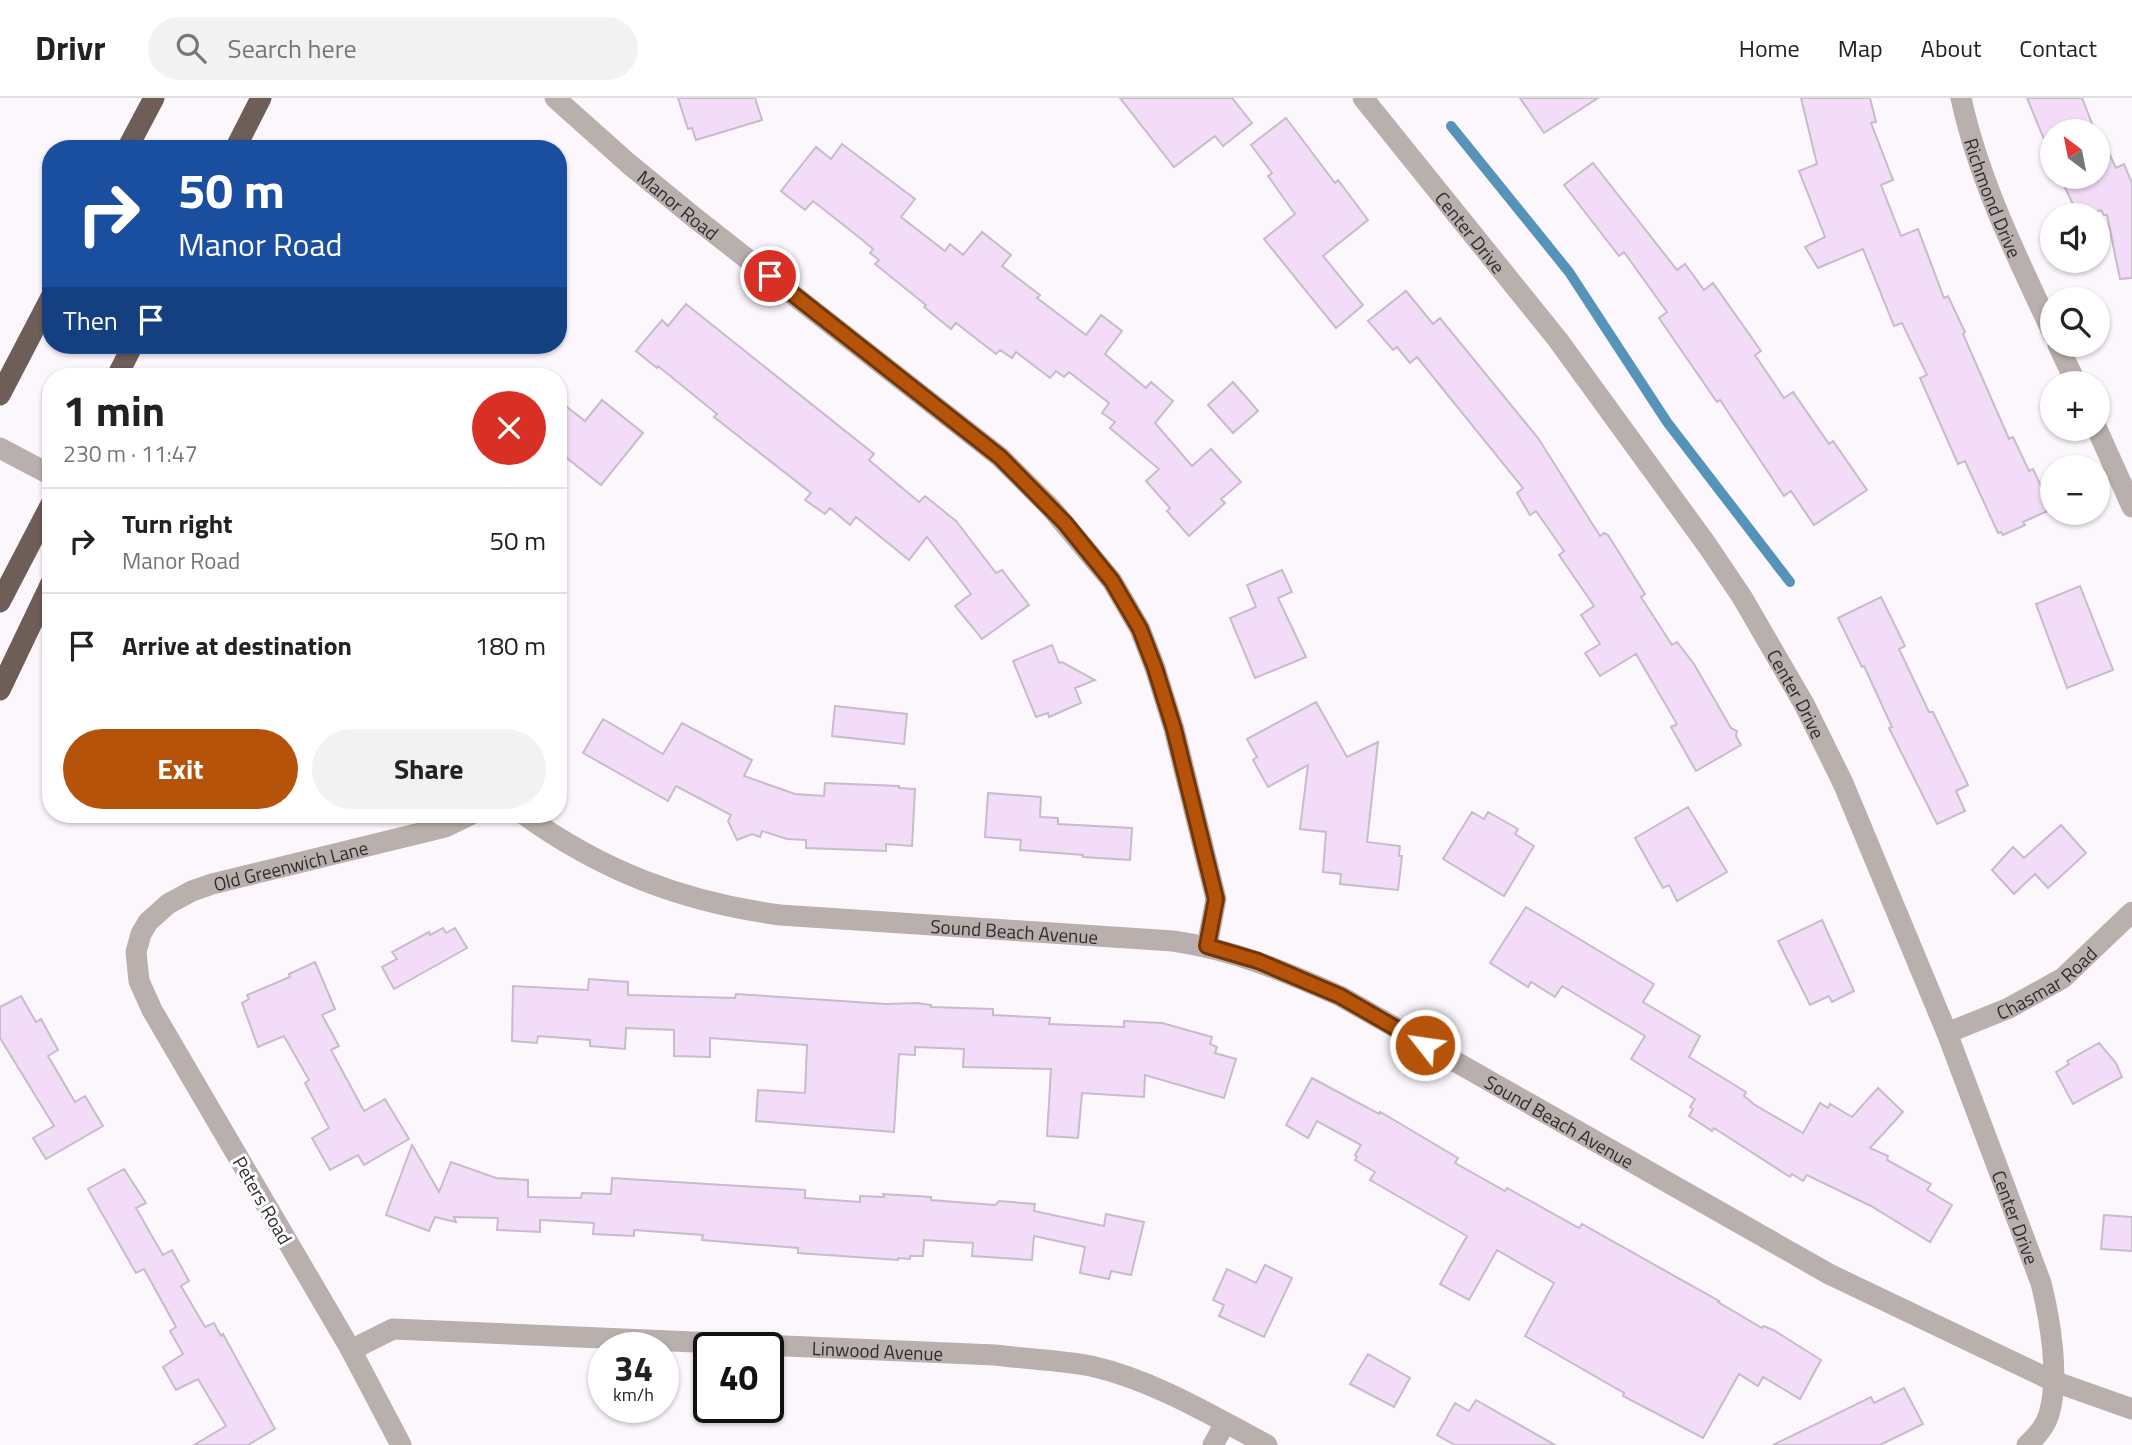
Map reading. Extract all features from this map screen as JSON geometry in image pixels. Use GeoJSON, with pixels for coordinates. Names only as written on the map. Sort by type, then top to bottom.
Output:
{"type":"FeatureCollection","features":[{"type":"Feature","properties":{"kind":"highway"},"geometry":{"type":"LineString","coordinates":[[132,140],[154,98]]}},
{"type":"Feature","properties":{"kind":"highway"},"geometry":{"type":"LineString","coordinates":[[240,140],[261,98]]}},
{"type":"Feature","properties":{"kind":"highway"},"geometry":{"type":"LineString","coordinates":[[0,395],[42,314]]}},
{"type":"Feature","properties":{"kind":"highway"},"geometry":{"type":"LineString","coordinates":[[0,602],[42,521]]}},
{"type":"Feature","properties":{"kind":"highway"},"geometry":{"type":"LineString","coordinates":[[0,690],[42,602]]}},
{"type":"Feature","properties":{"kind":"street","name":"Manor Road"},"geometry":{"type":"LineString","coordinates":[[555,98],[667,195],[1000,457],[1060,518],[1112,581],[1140,629],[1174,729],[1216,899],[1207,946]]}},
{"type":"Feature","properties":{"kind":"street","name":"Center Drive"},"geometry":{"type":"LineString","coordinates":[[1363,98],[1558,340],[1707,545],[1742,597],[1804,704],[1843,783],[1947,1033],[2041,1283],[2052,1324],[2053,1381],[2049,1414],[2027,1445]]}},
{"type":"Feature","properties":{"kind":"street","name":"Richmond Drive"},"geometry":{"type":"LineString","coordinates":[[1961,98],[1967,127],[1989,189],[2040,305]]}},
{"type":"Feature","properties":{"kind":"street"},"geometry":{"type":"LineString","coordinates":[[2102,441],[2132,507]]}},
{"type":"Feature","properties":{"kind":"street"},"geometry":{"type":"LineString","coordinates":[[0,448],[42,470]]}},
{"type":"Feature","properties":{"kind":"street","name":"Old Greenwich Lane"},"geometry":{"type":"LineString","coordinates":[[136,952],[148,922],[168,904],[192,891],[287,864],[453,823]]}},
{"type":"Feature","properties":{"kind":"street","name":"Sound Beach Avenue"},"geometry":{"type":"LineString","coordinates":[[536,823],[569,845],[640,880],[688,897],[727,906],[780,915],[1207,946],[1258,961],[1340,996],[1829,1274],[2053,1381],[2132,1409]]}},
{"type":"Feature","properties":{"kind":"street","name":"Chasmar Road"},"geometry":{"type":"LineString","coordinates":[[1947,1033],[2009,1009],[2063,978],[2132,912]]}},
{"type":"Feature","properties":{"kind":"street","name":"Peters Road"},"geometry":{"type":"LineString","coordinates":[[136,952],[139,981],[152,1010],[351,1350],[401,1445]]}},
{"type":"Feature","properties":{"kind":"street","name":"Linwood Avenue"},"geometry":{"type":"LineString","coordinates":[[351,1350],[393,1329],[995,1355],[1089,1366],[1125,1375],[1266,1445]]}},
{"type":"Feature","properties":{"kind":"street"},"geometry":{"type":"LineString","coordinates":[[1213,1445],[1226,1423]]}},
{"type":"Feature","properties":{"kind":"building"},"geometry":{"type":"Polygon","coordinates":[[[678,98],[755,98],[762,120],[696,140],[692,128],[688,129],[678,98]]]}},
{"type":"Feature","properties":{"kind":"building"},"geometry":{"type":"Polygon","coordinates":[[[1120,98],[1232,98],[1252,123],[1223,146],[1215,136],[1174,167],[1120,98]]]}},
{"type":"Feature","properties":{"kind":"building"},"geometry":{"type":"Polygon","coordinates":[[[1520,98],[1598,98],[1544,133],[1520,98]]]}},
{"type":"Feature","properties":{"kind":"building"},"geometry":{"type":"Polygon","coordinates":[[[1801,98],[1870,98],[1876,122],[1871,123],[1893,180],[1881,185],[1901,236],[1918,229],[1944,298],[1948,296],[1965,332],[1963,334],[2009,439],[2013,437],[2029,471],[2033,469],[2040,484],[2040,514],[2023,522],[2025,525],[2003,535],[1998,533],[1965,461],[1958,464],[1920,378],[1927,375],[1902,323],[1894,326],[1863,249],[1818,268],[1805,247],[1825,237],[1799,171],[1817,164],[1801,98]]]}},
{"type":"Feature","properties":{"kind":"building"},"geometry":{"type":"Polygon","coordinates":[[[2027,98],[2082,98],[2090,119],[2040,119],[2040,130],[2027,98]]]}},
{"type":"Feature","properties":{"kind":"building"},"geometry":{"type":"Polygon","coordinates":[[[1286,118],[1335,183],[1338,180],[1368,220],[1323,256],[1363,305],[1336,328],[1264,239],[1295,214],[1268,176],[1272,173],[1251,145],[1286,118]]]}},
{"type":"Feature","properties":{"kind":"building"},"geometry":{"type":"Polygon","coordinates":[[[842,144],[915,199],[901,217],[945,251],[950,244],[963,255],[982,232],[1011,255],[1002,266],[1040,295],[1037,298],[1086,335],[1101,315],[1122,331],[1105,354],[1146,388],[1151,382],[1173,401],[1155,423],[1192,466],[1211,449],[1241,482],[1221,499],[1225,503],[1189,536],[1167,511],[1170,508],[1146,481],[1159,469],[1110,428],[1115,422],[1102,413],[1109,403],[1069,372],[1064,377],[1056,371],[1050,378],[1016,352],[1012,358],[1000,350],[996,354],[956,323],[951,329],[875,264],[879,260],[870,253],[873,249],[860,238],[813,201],[805,210],[781,191],[816,147],[831,159],[842,144]]]}},
{"type":"Feature","properties":{"kind":"building"},"geometry":{"type":"Polygon","coordinates":[[[2110,155],[2116,168],[2124,164],[2132,183],[2132,278],[2120,279],[2110,230],[2110,203],[2072,203],[2066,189],[2110,189],[2110,155]]]}},
{"type":"Feature","properties":{"kind":"building"},"geometry":{"type":"Polygon","coordinates":[[[1593,163],[1677,270],[1685,264],[1704,290],[1713,283],[1761,351],[1755,355],[1784,398],[1793,392],[1829,444],[1833,441],[1867,490],[1814,525],[1791,491],[1784,496],[1720,400],[1717,402],[1659,318],[1667,312],[1624,252],[1619,256],[1564,185],[1593,163]]]}},
{"type":"Feature","properties":{"kind":"building"},"geometry":{"type":"Polygon","coordinates":[[[1406,291],[1433,324],[1440,318],[1538,438],[1600,536],[1604,533],[1608,535],[1645,594],[1641,597],[1672,645],[1677,642],[1694,664],[1731,728],[1737,731],[1736,736],[1741,745],[1696,771],[1671,727],[1677,724],[1636,654],[1600,676],[1585,653],[1600,644],[1581,615],[1594,606],[1559,555],[1564,551],[1536,511],[1530,515],[1517,493],[1523,488],[1417,357],[1410,363],[1397,347],[1393,350],[1368,321],[1406,291]]]}},
{"type":"Feature","properties":{"kind":"building"},"geometry":{"type":"Polygon","coordinates":[[[686,304],[874,454],[869,460],[919,502],[925,496],[956,521],[996,573],[1002,570],[1029,605],[982,639],[955,606],[971,594],[927,537],[909,560],[856,517],[850,525],[830,508],[825,514],[805,500],[811,493],[714,417],[717,414],[658,366],[657,368],[636,351],[662,320],[668,326],[686,304]]]}},
{"type":"Feature","properties":{"kind":"building"},"geometry":{"type":"Polygon","coordinates":[[[1233,382],[1258,411],[1233,433],[1208,405],[1233,382]]]}},
{"type":"Feature","properties":{"kind":"building"},"geometry":{"type":"Polygon","coordinates":[[[602,400],[643,433],[601,485],[567,458],[567,407],[585,421],[602,400]]]}},
{"type":"Feature","properties":{"kind":"building"},"geometry":{"type":"Polygon","coordinates":[[[1282,570],[1292,592],[1278,598],[1306,657],[1255,678],[1230,618],[1256,607],[1247,585],[1282,570]]]}},
{"type":"Feature","properties":{"kind":"building"},"geometry":{"type":"Polygon","coordinates":[[[2080,586],[2113,670],[2067,688],[2036,604],[2080,586]]]}},
{"type":"Feature","properties":{"kind":"building"},"geometry":{"type":"Polygon","coordinates":[[[1881,597],[1905,646],[1899,649],[1968,785],[1956,791],[1965,811],[1937,824],[1889,728],[1892,727],[1864,666],[1862,667],[1838,618],[1881,597]]]}},
{"type":"Feature","properties":{"kind":"building"},"geometry":{"type":"Polygon","coordinates":[[[1052,645],[1059,663],[1062,662],[1095,680],[1075,688],[1081,703],[1049,717],[1048,713],[1036,717],[1013,661],[1052,645]]]}},
{"type":"Feature","properties":{"kind":"building"},"geometry":{"type":"Polygon","coordinates":[[[1316,702],[1347,757],[1378,742],[1367,842],[1400,846],[1399,856],[1402,856],[1398,890],[1340,884],[1341,874],[1323,872],[1326,832],[1300,829],[1308,765],[1268,787],[1253,760],[1257,757],[1247,739],[1316,702]]]}},
{"type":"Feature","properties":{"kind":"building"},"geometry":{"type":"Polygon","coordinates":[[[835,706],[907,714],[904,744],[832,736],[835,706]]]}},
{"type":"Feature","properties":{"kind":"building"},"geometry":{"type":"Polygon","coordinates":[[[603,719],[663,754],[682,723],[752,760],[744,776],[795,794],[824,796],[825,783],[915,789],[912,846],[886,844],[886,851],[806,848],[806,840],[787,839],[762,831],[760,837],[752,834],[737,840],[728,821],[731,815],[676,786],[668,801],[583,753],[603,719]]]}},
{"type":"Feature","properties":{"kind":"building"},"geometry":{"type":"Polygon","coordinates":[[[988,793],[1041,797],[1040,817],[1058,818],[1058,824],[1132,828],[1130,860],[1020,850],[1021,840],[985,837],[988,793]]]}},
{"type":"Feature","properties":{"kind":"building"},"geometry":{"type":"Polygon","coordinates":[[[1688,807],[1727,872],[1677,901],[1669,885],[1663,888],[1635,838],[1688,807]]]}},
{"type":"Feature","properties":{"kind":"building"},"geometry":{"type":"Polygon","coordinates":[[[1472,812],[1484,819],[1488,812],[1518,829],[1515,834],[1534,846],[1504,896],[1443,859],[1472,812]]]}},
{"type":"Feature","properties":{"kind":"building"},"geometry":{"type":"Polygon","coordinates":[[[2061,825],[2086,853],[2048,888],[2035,874],[2014,894],[1992,870],[2013,847],[2024,858],[2061,825]]]}},
{"type":"Feature","properties":{"kind":"building"},"geometry":{"type":"Polygon","coordinates":[[[1526,907],[1654,984],[1643,1002],[1700,1036],[1689,1057],[1746,1092],[1744,1096],[1755,1105],[1803,1133],[1820,1103],[1828,1108],[1830,1104],[1852,1117],[1878,1088],[1903,1112],[1870,1148],[1888,1156],[1887,1160],[1931,1184],[1927,1190],[1952,1205],[1930,1242],[1871,1206],[1807,1175],[1803,1181],[1792,1174],[1790,1177],[1714,1128],[1712,1131],[1689,1116],[1695,1099],[1631,1059],[1645,1036],[1562,986],[1555,997],[1531,982],[1528,987],[1490,963],[1526,907]]]}},
{"type":"Feature","properties":{"kind":"building"},"geometry":{"type":"Polygon","coordinates":[[[1822,920],[1854,991],[1832,1002],[1829,996],[1810,1005],[1778,941],[1822,920]]]}},
{"type":"Feature","properties":{"kind":"building"},"geometry":{"type":"Polygon","coordinates":[[[443,928],[446,933],[455,928],[467,948],[394,989],[382,967],[397,959],[392,952],[429,932],[430,935],[443,928]]]}},
{"type":"Feature","properties":{"kind":"building"},"geometry":{"type":"Polygon","coordinates":[[[315,962],[335,1009],[322,1015],[339,1046],[331,1050],[364,1111],[385,1099],[409,1139],[364,1165],[358,1155],[330,1170],[312,1138],[329,1128],[305,1083],[309,1080],[284,1036],[258,1047],[242,1003],[249,999],[247,995],[290,977],[289,974],[315,962]]]}},
{"type":"Feature","properties":{"kind":"building"},"geometry":{"type":"Polygon","coordinates":[[[589,979],[628,982],[628,995],[735,998],[736,994],[886,1004],[917,1003],[931,1007],[993,1009],[993,1015],[1050,1018],[1049,1024],[1124,1027],[1124,1021],[1162,1023],[1212,1037],[1210,1044],[1217,1047],[1215,1053],[1236,1059],[1224,1098],[1145,1075],[1144,1097],[1082,1093],[1078,1138],[1047,1136],[1051,1069],[963,1067],[964,1049],[915,1047],[915,1055],[899,1054],[894,1132],[756,1121],[758,1090],[805,1093],[807,1045],[710,1038],[710,1057],[674,1056],[674,1030],[626,1028],[625,1049],[590,1046],[590,1040],[538,1036],[537,1043],[512,1041],[513,986],[588,990],[589,979]]]}},
{"type":"Feature","properties":{"kind":"building"},"geometry":{"type":"Polygon","coordinates":[[[21,996],[36,1022],[41,1019],[58,1050],[48,1056],[75,1102],[85,1096],[103,1126],[46,1159],[33,1138],[54,1126],[0,1038],[0,1007],[21,996]]]}},
{"type":"Feature","properties":{"kind":"building"},"geometry":{"type":"Polygon","coordinates":[[[2099,1043],[2116,1063],[2122,1077],[2073,1104],[2056,1072],[2069,1064],[2067,1061],[2099,1043]]]}},
{"type":"Feature","properties":{"kind":"building"},"geometry":{"type":"Polygon","coordinates":[[[1312,1078],[1394,1120],[1458,1158],[1455,1163],[1505,1191],[1507,1188],[1579,1228],[1582,1224],[1762,1328],[1764,1326],[1775,1331],[1821,1360],[1800,1399],[1763,1377],[1758,1386],[1739,1374],[1703,1438],[1623,1396],[1624,1393],[1525,1336],[1554,1283],[1497,1250],[1469,1300],[1440,1284],[1467,1236],[1370,1180],[1375,1172],[1355,1160],[1361,1145],[1317,1121],[1308,1138],[1286,1125],[1312,1078]]]}},
{"type":"Feature","properties":{"kind":"building"},"geometry":{"type":"Polygon","coordinates":[[[412,1145],[439,1192],[451,1162],[496,1178],[528,1180],[528,1197],[581,1198],[582,1193],[611,1194],[612,1178],[805,1190],[805,1198],[860,1202],[860,1196],[884,1197],[883,1194],[995,1205],[999,1201],[1035,1204],[1034,1211],[1104,1226],[1106,1214],[1144,1222],[1131,1275],[1111,1271],[1109,1279],[1080,1273],[1085,1247],[1034,1236],[1032,1260],[972,1256],[973,1243],[924,1240],[923,1256],[898,1260],[798,1253],[798,1248],[702,1240],[703,1235],[634,1230],[634,1236],[593,1234],[594,1223],[540,1220],[540,1232],[497,1230],[498,1218],[454,1217],[456,1222],[435,1217],[429,1231],[386,1215],[412,1145]]]}},
{"type":"Feature","properties":{"kind":"building"},"geometry":{"type":"Polygon","coordinates":[[[124,1169],[146,1203],[136,1208],[153,1238],[163,1255],[172,1250],[189,1281],[181,1286],[205,1327],[214,1323],[221,1336],[223,1334],[275,1429],[248,1445],[194,1445],[226,1426],[198,1379],[176,1390],[163,1367],[183,1354],[170,1331],[176,1327],[144,1269],[136,1273],[88,1189],[124,1169]]]}},
{"type":"Feature","properties":{"kind":"building"},"geometry":{"type":"Polygon","coordinates":[[[2104,1215],[2132,1217],[2132,1251],[2101,1249],[2104,1215]]]}},
{"type":"Feature","properties":{"kind":"building"},"geometry":{"type":"Polygon","coordinates":[[[1265,1265],[1292,1278],[1264,1337],[1219,1316],[1224,1305],[1213,1300],[1227,1269],[1256,1283],[1265,1265]]]}},
{"type":"Feature","properties":{"kind":"building"},"geometry":{"type":"Polygon","coordinates":[[[1368,1354],[1410,1378],[1394,1407],[1350,1384],[1368,1354]]]}},
{"type":"Feature","properties":{"kind":"building"},"geometry":{"type":"Polygon","coordinates":[[[1904,1388],[1923,1424],[1880,1445],[1773,1445],[1871,1397],[1874,1403],[1904,1388]]]}},
{"type":"Feature","properties":{"kind":"building"},"geometry":{"type":"Polygon","coordinates":[[[1476,1400],[1555,1445],[1455,1445],[1437,1435],[1455,1403],[1469,1411],[1476,1400]]]}},
{"type":"Feature","properties":{"kind":"waterway"},"geometry":{"type":"LineString","coordinates":[[1451,126],[1569,272],[1667,422],[1790,582]]}},
{"type":"Feature","properties":{"kind":"route"},"geometry":{"type":"LineString","coordinates":[[770,276],[1000,457],[1065,523],[1112,581],[1140,629],[1174,729],[1216,899],[1207,946],[1258,961],[1340,996],[1425,1045]]}}]}
